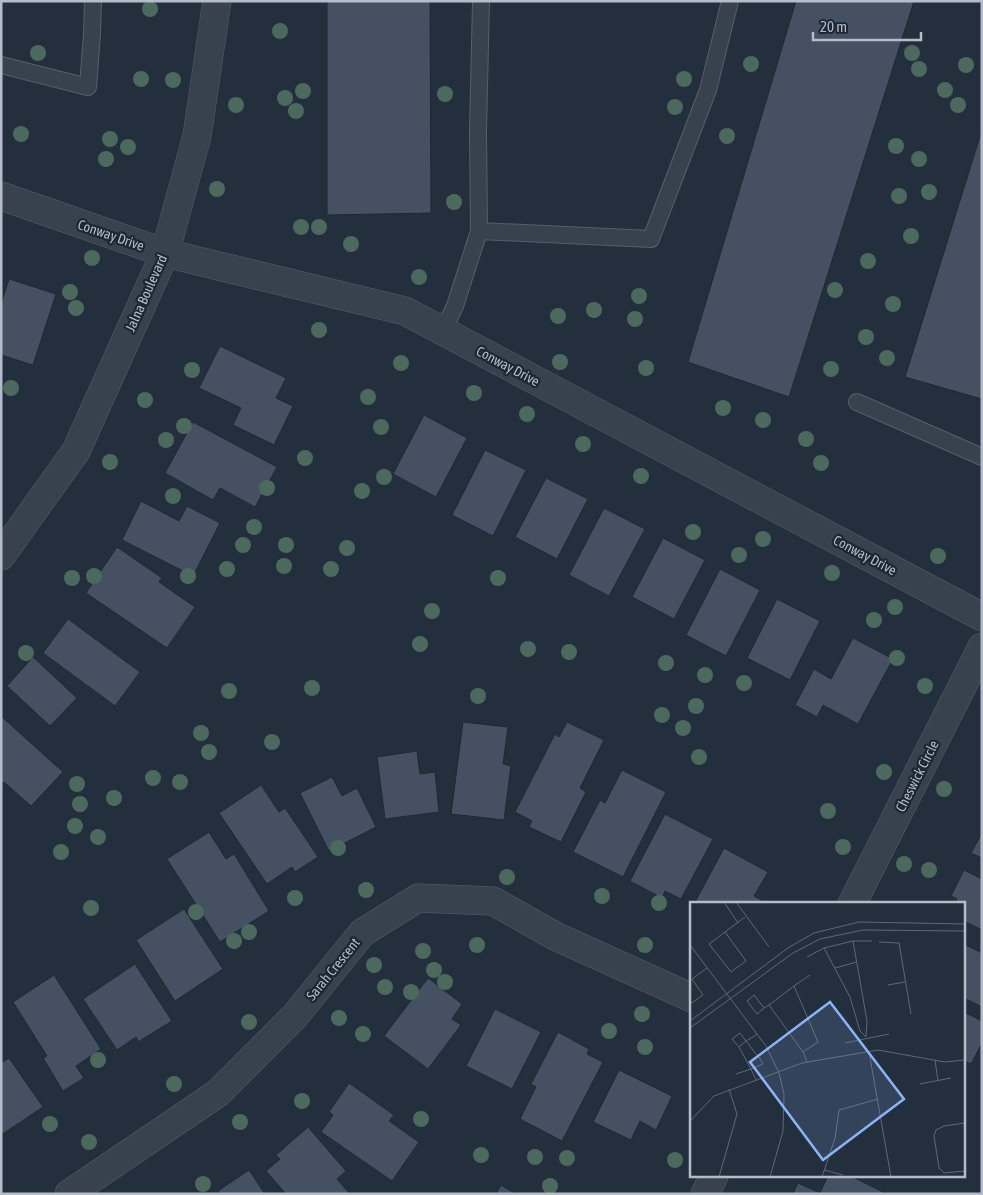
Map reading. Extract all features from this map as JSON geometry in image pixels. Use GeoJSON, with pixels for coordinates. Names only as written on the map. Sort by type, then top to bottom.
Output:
{"type":"FeatureCollection","features":[{"type":"Feature","properties":{"kind":"street","name":"Jalna Boulevard"},"geometry":{"type":"LineString","coordinates":[[1,556],[76,451],[165,253],[196,136],[217,1]]}},
{"type":"Feature","properties":{"kind":"street","name":"Conway Drive"},"geometry":{"type":"LineString","coordinates":[[1,196],[165,253],[405,311],[982,617]]}},
{"type":"Feature","properties":{"kind":"street","name":"Cheswick Circle"},"geometry":{"type":"LineString","coordinates":[[853,902],[982,647]]}},
{"type":"Feature","properties":{"kind":"street","name":"Sarah Crescent"},"geometry":{"type":"LineString","coordinates":[[70,1194],[218,1093],[294,1017],[362,933],[418,898],[493,901],[555,936],[690,997]]}},
{"type":"Feature","properties":{"kind":"street"},"geometry":{"type":"LineString","coordinates":[[705,1194],[713,1178]]}},
{"type":"Feature","properties":{"kind":"lane"},"geometry":{"type":"LineString","coordinates":[[1,65],[88,87],[93,1]]}},
{"type":"Feature","properties":{"kind":"lane"},"geometry":{"type":"LineString","coordinates":[[443,331],[456,306],[479,231],[480,1]]}},
{"type":"Feature","properties":{"kind":"lane"},"geometry":{"type":"LineString","coordinates":[[479,231],[651,239],[708,90],[730,1]]}},
{"type":"Feature","properties":{"kind":"lane"},"geometry":{"type":"LineString","coordinates":[[857,402],[982,457]]}},
{"type":"Feature","properties":{"kind":"building"},"geometry":{"type":"Polygon","coordinates":[[[327,1],[430,1],[431,213],[327,215],[327,1]]]}},
{"type":"Feature","properties":{"kind":"building"},"geometry":{"type":"Polygon","coordinates":[[[796,1],[914,1],[789,397],[688,362],[796,1]]]}},
{"type":"Feature","properties":{"kind":"building"},"geometry":{"type":"Polygon","coordinates":[[[982,130],[982,399],[905,377],[982,130]]]}},
{"type":"Feature","properties":{"kind":"building"},"geometry":{"type":"Polygon","coordinates":[[[9,279],[56,294],[33,365],[1,355],[1,304],[9,279]]]}},
{"type":"Feature","properties":{"kind":"building"},"geometry":{"type":"Polygon","coordinates":[[[220,346],[286,378],[276,398],[293,406],[274,445],[233,425],[241,408],[199,388],[220,346]]]}},
{"type":"Feature","properties":{"kind":"building"},"geometry":{"type":"Polygon","coordinates":[[[424,415],[467,438],[436,497],[393,474],[424,415]]]}},
{"type":"Feature","properties":{"kind":"building"},"geometry":{"type":"Polygon","coordinates":[[[193,422],[277,467],[255,507],[220,488],[213,500],[165,473],[193,422]]]}},
{"type":"Feature","properties":{"kind":"building"},"geometry":{"type":"Polygon","coordinates":[[[485,450],[526,470],[493,536],[452,515],[485,450]]]}},
{"type":"Feature","properties":{"kind":"building"},"geometry":{"type":"Polygon","coordinates":[[[546,478],[588,499],[557,559],[515,537],[546,478]]]}},
{"type":"Feature","properties":{"kind":"building"},"geometry":{"type":"Polygon","coordinates":[[[141,501],[179,521],[187,506],[220,523],[193,576],[122,540],[141,501]]]}},
{"type":"Feature","properties":{"kind":"building"},"geometry":{"type":"Polygon","coordinates":[[[604,508],[645,529],[609,596],[569,575],[604,508]]]}},
{"type":"Feature","properties":{"kind":"building"},"geometry":{"type":"Polygon","coordinates":[[[663,538],[705,560],[674,619],[632,597],[663,538]]]}},
{"type":"Feature","properties":{"kind":"building"},"geometry":{"type":"Polygon","coordinates":[[[117,547],[162,578],[159,582],[195,607],[167,648],[86,593],[117,547]]]}},
{"type":"Feature","properties":{"kind":"building"},"geometry":{"type":"Polygon","coordinates":[[[720,569],[760,590],[726,656],[686,635],[720,569]]]}},
{"type":"Feature","properties":{"kind":"building"},"geometry":{"type":"Polygon","coordinates":[[[777,599],[820,621],[790,680],[747,658],[777,599]]]}},
{"type":"Feature","properties":{"kind":"building"},"geometry":{"type":"Polygon","coordinates":[[[68,619],[140,672],[115,706],[43,653],[68,619]]]}},
{"type":"Feature","properties":{"kind":"building"},"geometry":{"type":"Polygon","coordinates":[[[853,638],[893,659],[858,724],[823,705],[817,717],[795,705],[814,669],[831,679],[853,638]]]}},
{"type":"Feature","properties":{"kind":"building"},"geometry":{"type":"Polygon","coordinates":[[[33,657],[77,698],[50,726],[7,686],[33,657]]]}},
{"type":"Feature","properties":{"kind":"building"},"geometry":{"type":"Polygon","coordinates":[[[1,716],[63,772],[31,806],[4,782],[1,786],[1,716]]]}},
{"type":"Feature","properties":{"kind":"building"},"geometry":{"type":"Polygon","coordinates":[[[463,722],[508,727],[503,764],[511,766],[504,820],[451,814],[463,722]]]}},
{"type":"Feature","properties":{"kind":"building"},"geometry":{"type":"Polygon","coordinates":[[[567,722],[604,740],[580,788],[586,792],[561,842],[529,827],[532,821],[515,812],[555,734],[559,737],[567,722]]]}},
{"type":"Feature","properties":{"kind":"building"},"geometry":{"type":"Polygon","coordinates":[[[417,751],[420,774],[435,772],[439,812],[385,819],[377,757],[417,751]]]}},
{"type":"Feature","properties":{"kind":"building"},"geometry":{"type":"Polygon","coordinates":[[[622,770],[666,792],[623,877],[573,852],[600,800],[605,803],[622,770]]]}},
{"type":"Feature","properties":{"kind":"building"},"geometry":{"type":"Polygon","coordinates":[[[332,777],[342,796],[357,788],[376,827],[329,851],[300,793],[332,777]]]}},
{"type":"Feature","properties":{"kind":"building"},"geometry":{"type":"Polygon","coordinates":[[[261,785],[279,812],[285,808],[318,857],[295,872],[292,867],[267,884],[219,813],[261,785]]]}},
{"type":"Feature","properties":{"kind":"building"},"geometry":{"type":"Polygon","coordinates":[[[665,814],[713,839],[681,899],[665,891],[662,898],[630,881],[665,814]]]}},
{"type":"Feature","properties":{"kind":"building"},"geometry":{"type":"Polygon","coordinates":[[[209,832],[226,859],[234,854],[269,911],[220,942],[167,859],[209,832]]]}},
{"type":"Feature","properties":{"kind":"building"},"geometry":{"type":"Polygon","coordinates":[[[982,833],[982,858],[971,853],[982,833]]]}},
{"type":"Feature","properties":{"kind":"building"},"geometry":{"type":"Polygon","coordinates":[[[724,848],[768,872],[754,896],[765,902],[695,902],[724,848]]]}},
{"type":"Feature","properties":{"kind":"building"},"geometry":{"type":"Polygon","coordinates":[[[964,870],[982,879],[982,930],[966,922],[966,902],[956,902],[957,899],[951,896],[964,870]]]}},
{"type":"Feature","properties":{"kind":"building"},"geometry":{"type":"Polygon","coordinates":[[[184,909],[223,969],[175,1001],[136,940],[184,909]]]}},
{"type":"Feature","properties":{"kind":"building"},"geometry":{"type":"Polygon","coordinates":[[[966,945],[982,953],[982,1007],[966,999],[966,945]]]}},
{"type":"Feature","properties":{"kind":"building"},"geometry":{"type":"Polygon","coordinates":[[[135,964],[172,1021],[138,1042],[136,1037],[117,1050],[83,999],[135,964]]]}},
{"type":"Feature","properties":{"kind":"building"},"geometry":{"type":"Polygon","coordinates":[[[54,975],[101,1049],[76,1066],[84,1078],[63,1091],[43,1058],[47,1056],[13,1002],[54,975]]]}},
{"type":"Feature","properties":{"kind":"building"},"geometry":{"type":"Polygon","coordinates":[[[428,978],[462,1004],[452,1019],[461,1025],[428,1069],[384,1036],[428,978]]]}},
{"type":"Feature","properties":{"kind":"building"},"geometry":{"type":"Polygon","coordinates":[[[495,1009],[541,1032],[512,1089],[466,1066],[495,1009]]]}},
{"type":"Feature","properties":{"kind":"building"},"geometry":{"type":"Polygon","coordinates":[[[966,1013],[982,1021],[982,1043],[971,1064],[966,1062],[966,1013]]]}},
{"type":"Feature","properties":{"kind":"building"},"geometry":{"type":"Polygon","coordinates":[[[558,1032],[589,1049],[587,1054],[603,1062],[562,1141],[520,1119],[536,1087],[531,1084],[558,1032]]]}},
{"type":"Feature","properties":{"kind":"building"},"geometry":{"type":"Polygon","coordinates":[[[9,1058],[43,1107],[1,1135],[1,1063],[9,1058]]]}},
{"type":"Feature","properties":{"kind":"building"},"geometry":{"type":"Polygon","coordinates":[[[619,1070],[672,1096],[656,1130],[640,1121],[631,1140],[593,1122],[619,1070]]]}},
{"type":"Feature","properties":{"kind":"building"},"geometry":{"type":"Polygon","coordinates":[[[349,1083],[394,1115],[389,1121],[419,1142],[392,1181],[321,1132],[333,1115],[329,1112],[349,1083]]]}},
{"type":"Feature","properties":{"kind":"building"},"geometry":{"type":"Polygon","coordinates":[[[308,1127],[346,1171],[337,1179],[350,1194],[286,1194],[266,1171],[280,1159],[276,1155],[308,1127]]]}},
{"type":"Feature","properties":{"kind":"building"},"geometry":{"type":"Polygon","coordinates":[[[249,1170],[265,1194],[220,1194],[218,1191],[249,1170]]]}},
{"type":"Feature","properties":{"kind":"building"},"geometry":{"type":"Polygon","coordinates":[[[827,1178],[855,1178],[887,1194],[793,1194],[798,1183],[820,1193],[827,1178]]]}},
{"type":"Feature","properties":{"kind":"building"},"geometry":{"type":"Polygon","coordinates":[[[501,1185],[516,1194],[496,1194],[501,1185]]]}}]}
